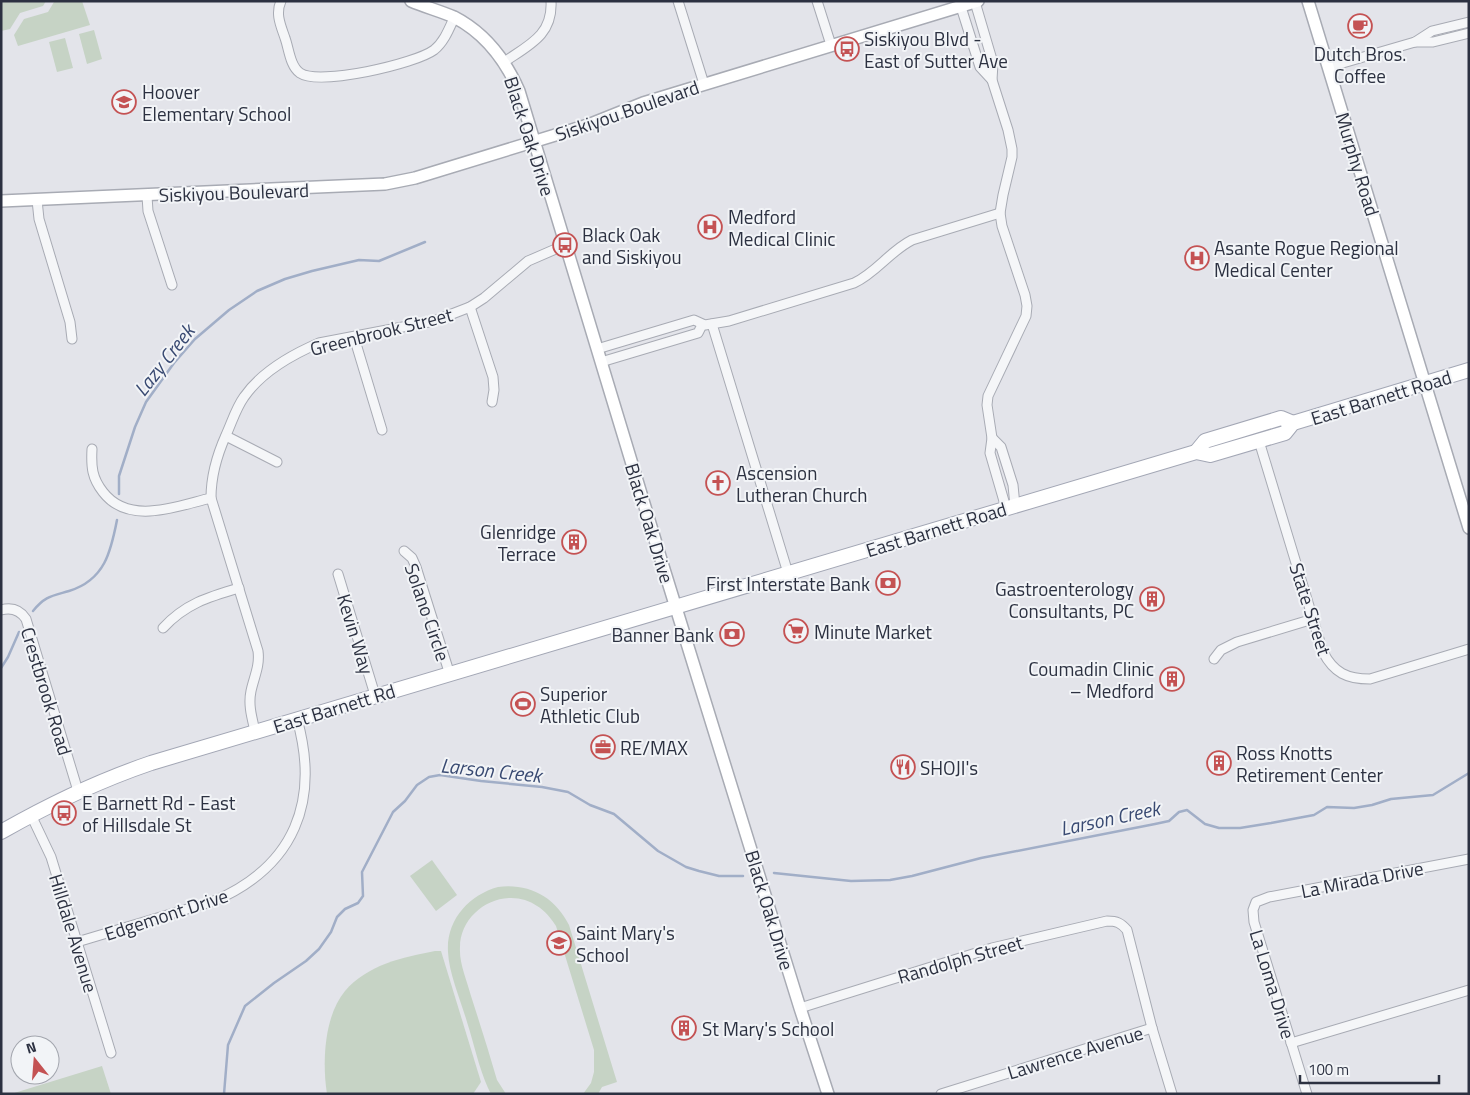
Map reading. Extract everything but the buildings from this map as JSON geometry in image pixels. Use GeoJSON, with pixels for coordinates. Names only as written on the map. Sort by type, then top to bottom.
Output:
{"type":"FeatureCollection","features":[{"type":"Feature","properties":{"kind":"main road","name":"East Barnett Road"},"geometry":{"type":"LineString","coordinates":[[676,608],[1196,452],[1210,455],[1285,433],[1293,423],[1469,370]]}},
{"type":"Feature","properties":{"kind":"main road","name":"East Barnett Road"},"geometry":{"type":"LineString","coordinates":[[1196,452],[1205,441],[1214,438],[1281,418],[1293,423]]}},
{"type":"Feature","properties":{"kind":"main road","name":"East Barnett Rd"},"geometry":{"type":"LineString","coordinates":[[1,832],[78,791],[144,765],[375,695],[450,675],[676,608]]}},
{"type":"Feature","properties":{"kind":"street"},"geometry":{"type":"LineString","coordinates":[[281,1],[278,17],[293,65],[302,74],[309,76],[344,75],[386,68],[416,59],[436,48],[442,41],[454,18]]}},
{"type":"Feature","properties":{"kind":"street","name":"Black Oak Drive"},"geometry":{"type":"LineString","coordinates":[[411,1],[454,18],[486,39],[504,62],[519,91],[676,608],[828,1094]]}},
{"type":"Feature","properties":{"kind":"street"},"geometry":{"type":"LineString","coordinates":[[504,62],[534,42],[543,33],[549,22],[552,10],[551,1]]}},
{"type":"Feature","properties":{"kind":"street"},"geometry":{"type":"LineString","coordinates":[[678,1],[704,84]]}},
{"type":"Feature","properties":{"kind":"street"},"geometry":{"type":"LineString","coordinates":[[817,1],[831,45]]}},
{"type":"Feature","properties":{"kind":"street","name":"Murphy Road"},"geometry":{"type":"LineString","coordinates":[[1308,1],[1469,528]]}},
{"type":"Feature","properties":{"kind":"street"},"geometry":{"type":"LineString","coordinates":[[977,2],[993,63],[992,80],[1008,130],[1012,156],[1000,213],[1002,226],[1027,306],[1026,316],[988,396],[987,405],[992,438],[990,453],[1010,507]]}},
{"type":"Feature","properties":{"kind":"street","name":"Siskiyou Boulevard"},"geometry":{"type":"LineString","coordinates":[[1,201],[385,184],[415,178],[588,125],[644,103],[704,84],[977,2]]}},
{"type":"Feature","properties":{"kind":"street"},"geometry":{"type":"LineString","coordinates":[[961,6],[980,67],[992,80]]}},
{"type":"Feature","properties":{"kind":"street"},"geometry":{"type":"LineString","coordinates":[[1415,42],[1432,31],[1469,22]]}},
{"type":"Feature","properties":{"kind":"street"},"geometry":{"type":"LineString","coordinates":[[1329,67],[1415,42],[1433,42],[1469,33]]}},
{"type":"Feature","properties":{"kind":"street"},"geometry":{"type":"LineString","coordinates":[[147,196],[148,211],[172,285]]}},
{"type":"Feature","properties":{"kind":"street"},"geometry":{"type":"LineString","coordinates":[[37,200],[39,219],[70,322],[72,340]]}},
{"type":"Feature","properties":{"kind":"street"},"geometry":{"type":"LineString","coordinates":[[597,349],[694,320],[702,325],[729,321],[854,283],[863,279],[901,245],[1000,213]]}},
{"type":"Feature","properties":{"kind":"street","name":"Greenbrook Street"},"geometry":{"type":"LineString","coordinates":[[256,731],[249,704],[250,691],[259,661],[258,651],[211,498],[211,486],[216,461],[244,396],[269,371],[292,356],[319,343],[434,321],[470,307],[484,298],[528,261],[565,245]]}},
{"type":"Feature","properties":{"kind":"street"},"geometry":{"type":"LineString","coordinates":[[470,307],[492,377],[494,390],[492,402]]}},
{"type":"Feature","properties":{"kind":"street"},"geometry":{"type":"LineString","coordinates":[[712,324],[788,573]]}},
{"type":"Feature","properties":{"kind":"street"},"geometry":{"type":"LineString","coordinates":[[601,362],[698,333],[702,325]]}},
{"type":"Feature","properties":{"kind":"street"},"geometry":{"type":"LineString","coordinates":[[354,337],[382,430]]}},
{"type":"Feature","properties":{"kind":"street"},"geometry":{"type":"LineString","coordinates":[[226,436],[277,462]]}},
{"type":"Feature","properties":{"kind":"street"},"geometry":{"type":"LineString","coordinates":[[992,438],[1001,447],[1013,485],[1010,507]]}},
{"type":"Feature","properties":{"kind":"street","name":"State Street"},"geometry":{"type":"LineString","coordinates":[[1259,440],[1323,652],[1328,662],[1337,671],[1357,679],[1370,679],[1469,649]]}},
{"type":"Feature","properties":{"kind":"street"},"geometry":{"type":"LineString","coordinates":[[92,449],[91,465],[93,476],[98,486],[114,504],[124,509],[144,512],[161,510],[211,498]]}},
{"type":"Feature","properties":{"kind":"street","name":"Solano Circle"},"geometry":{"type":"LineString","coordinates":[[404,551],[412,558],[416,567],[450,675]]}},
{"type":"Feature","properties":{"kind":"street","name":"Kevin Way"},"geometry":{"type":"LineString","coordinates":[[338,574],[375,695]]}},
{"type":"Feature","properties":{"kind":"street"},"geometry":{"type":"LineString","coordinates":[[164,628],[182,611],[194,603],[238,588]]}},
{"type":"Feature","properties":{"kind":"street","name":"Crestbrook Road"},"geometry":{"type":"LineString","coordinates":[[1,610],[12,608],[18,610],[26,620],[78,791]]}},
{"type":"Feature","properties":{"kind":"street"},"geometry":{"type":"LineString","coordinates":[[1214,659],[1221,650],[1236,642],[1313,619]]}},
{"type":"Feature","properties":{"kind":"street","name":"Edgemont Drive"},"geometry":{"type":"LineString","coordinates":[[77,942],[214,900],[234,892],[268,866],[288,840],[296,824],[305,791],[307,772],[298,719]]}},
{"type":"Feature","properties":{"kind":"street","name":"Hilldale Avenue"},"geometry":{"type":"LineString","coordinates":[[31,815],[51,857],[111,1053]]}},
{"type":"Feature","properties":{"kind":"street","name":"La Mirada Drive"},"geometry":{"type":"LineString","coordinates":[[1256,902],[1269,897],[1469,859]]}},
{"type":"Feature","properties":{"kind":"street","name":"La Loma Drive"},"geometry":{"type":"LineString","coordinates":[[1256,902],[1253,910],[1254,922],[1307,1094]]}},
{"type":"Feature","properties":{"kind":"street","name":"Randolph Street"},"geometry":{"type":"LineString","coordinates":[[800,1008],[992,948],[1107,921],[1115,921],[1122,923],[1127,930],[1152,1028]]}},
{"type":"Feature","properties":{"kind":"street"},"geometry":{"type":"LineString","coordinates":[[1291,1043],[1469,990]]}},
{"type":"Feature","properties":{"kind":"street"},"geometry":{"type":"LineString","coordinates":[[1152,1028],[1172,1094]]}},
{"type":"Feature","properties":{"kind":"street","name":"Lawrence Avenue"},"geometry":{"type":"LineString","coordinates":[[940,1094],[963,1091],[1152,1028]]}},
{"type":"Feature","properties":{"kind":"green space"},"geometry":{"type":"Polygon","coordinates":[[[1,1],[46,1],[43,6],[20,13],[10,29],[1,31],[1,1]]]}},
{"type":"Feature","properties":{"kind":"green space"},"geometry":{"type":"Polygon","coordinates":[[[56,1],[82,1],[90,25],[18,46],[14,35],[24,19],[48,12],[56,1]]]}},
{"type":"Feature","properties":{"kind":"green space"},"geometry":{"type":"Polygon","coordinates":[[[94,30],[102,59],[87,64],[79,34],[94,30]]]}},
{"type":"Feature","properties":{"kind":"green space"},"geometry":{"type":"Polygon","coordinates":[[[65,38],[73,68],[57,72],[49,42],[65,38]]]}},
{"type":"Feature","properties":{"kind":"green space"},"geometry":{"type":"Polygon","coordinates":[[[432,860],[457,895],[436,911],[410,876],[432,860]]]}},
{"type":"Feature","properties":{"kind":"green space"},"geometry":{"type":"Polygon","coordinates":[[[498,887],[520,887],[540,894],[556,907],[569,925],[617,1082],[602,1087],[598,1094],[583,1094],[591,1083],[594,1072],[594,1050],[556,926],[542,909],[530,902],[516,898],[499,899],[482,907],[469,920],[461,937],[460,953],[464,972],[497,1080],[506,1094],[491,1094],[488,1088],[453,978],[449,960],[448,940],[455,919],[461,911],[478,896],[498,887]]]}},
{"type":"Feature","properties":{"kind":"green space"},"geometry":{"type":"Polygon","coordinates":[[[441,951],[481,1082],[473,1094],[327,1094],[325,1082],[326,1040],[333,1013],[345,991],[354,982],[375,968],[398,959],[441,951]]]}},
{"type":"Feature","properties":{"kind":"green space"},"geometry":{"type":"Polygon","coordinates":[[[102,1066],[111,1094],[11,1094],[40,1085],[60,1085],[60,1079],[102,1066]]]}},
{"type":"Feature","properties":{"kind":"waterway","name":"Lazy Creek"},"geometry":{"type":"LineString","coordinates":[[119,494],[119,476],[135,427],[146,402],[174,363],[195,339],[229,310],[257,291],[285,279],[359,260],[379,261],[425,242]]}},
{"type":"Feature","properties":{"kind":"waterway","name":"Lazy Creek"},"geometry":{"type":"LineString","coordinates":[[33,611],[45,599],[69,591],[91,580],[109,553],[117,520]]}},
{"type":"Feature","properties":{"kind":"waterway","name":"Lazy Creek"},"geometry":{"type":"LineString","coordinates":[[1,668],[19,632]]}},
{"type":"Feature","properties":{"kind":"waterway","name":"Larson Creek"},"geometry":{"type":"LineString","coordinates":[[774,873],[851,881],[890,880],[981,858],[1169,821],[1179,812],[1187,810],[1205,824],[1219,828],[1240,828],[1314,815],[1327,807],[1354,808],[1391,799],[1433,795],[1469,773]]}},
{"type":"Feature","properties":{"kind":"waterway","name":"Larson Creek"},"geometry":{"type":"LineString","coordinates":[[224,1094],[228,1045],[245,1006],[306,961],[319,949],[331,932],[337,917],[345,909],[358,903],[363,896],[362,872],[393,812],[405,801],[417,785],[429,777],[440,775],[542,787],[568,792],[590,805],[614,814],[658,851],[686,867],[719,876],[743,876]]}},
{"type":"Feature","properties":{"kind":"place","name":"Dutch Bros. Coffee"},"geometry":{"type":"Point","coordinates":[1360,26]}},
{"type":"Feature","properties":{"kind":"place","name":"Siskiyou Blvd - East of Sutter Ave"},"geometry":{"type":"Point","coordinates":[847,49]}},
{"type":"Feature","properties":{"kind":"place","name":"Hoover Elementary School"},"geometry":{"type":"Point","coordinates":[124,102]}},
{"type":"Feature","properties":{"kind":"place","name":"Medford Medical Clinic"},"geometry":{"type":"Point","coordinates":[710,227]}},
{"type":"Feature","properties":{"kind":"place","name":"Black Oak and Siskiyou"},"geometry":{"type":"Point","coordinates":[565,245]}},
{"type":"Feature","properties":{"kind":"place","name":"Asante Rogue Regional Medical Center"},"geometry":{"type":"Point","coordinates":[1197,258]}},
{"type":"Feature","properties":{"kind":"place","name":"Ascension Lutheran Church"},"geometry":{"type":"Point","coordinates":[718,483]}},
{"type":"Feature","properties":{"kind":"place","name":"Glenridge Terrace"},"geometry":{"type":"Point","coordinates":[574,542]}},
{"type":"Feature","properties":{"kind":"place","name":"First Interstate Bank"},"geometry":{"type":"Point","coordinates":[888,583]}},
{"type":"Feature","properties":{"kind":"place","name":"Gastroenterology Consultants, PC"},"geometry":{"type":"Point","coordinates":[1152,599]}},
{"type":"Feature","properties":{"kind":"place","name":"Minute Market"},"geometry":{"type":"Point","coordinates":[796,631]}},
{"type":"Feature","properties":{"kind":"place","name":"Banner Bank"},"geometry":{"type":"Point","coordinates":[732,634]}},
{"type":"Feature","properties":{"kind":"place","name":"Coumadin Clinic – Medford"},"geometry":{"type":"Point","coordinates":[1172,679]}},
{"type":"Feature","properties":{"kind":"place","name":"Superior Athletic Club"},"geometry":{"type":"Point","coordinates":[523,704]}},
{"type":"Feature","properties":{"kind":"place","name":"RE/MAX"},"geometry":{"type":"Point","coordinates":[603,747]}},
{"type":"Feature","properties":{"kind":"place","name":"Ross Knotts Retirement Center"},"geometry":{"type":"Point","coordinates":[1219,763]}},
{"type":"Feature","properties":{"kind":"place","name":"SHOJI's"},"geometry":{"type":"Point","coordinates":[903,767]}},
{"type":"Feature","properties":{"kind":"place","name":"E Barnett Rd - East of Hillsdale St"},"geometry":{"type":"Point","coordinates":[64,813]}},
{"type":"Feature","properties":{"kind":"place","name":"Saint Mary's School"},"geometry":{"type":"Point","coordinates":[559,943]}},
{"type":"Feature","properties":{"kind":"place","name":"St Mary's School"},"geometry":{"type":"Point","coordinates":[684,1028]}}]}
